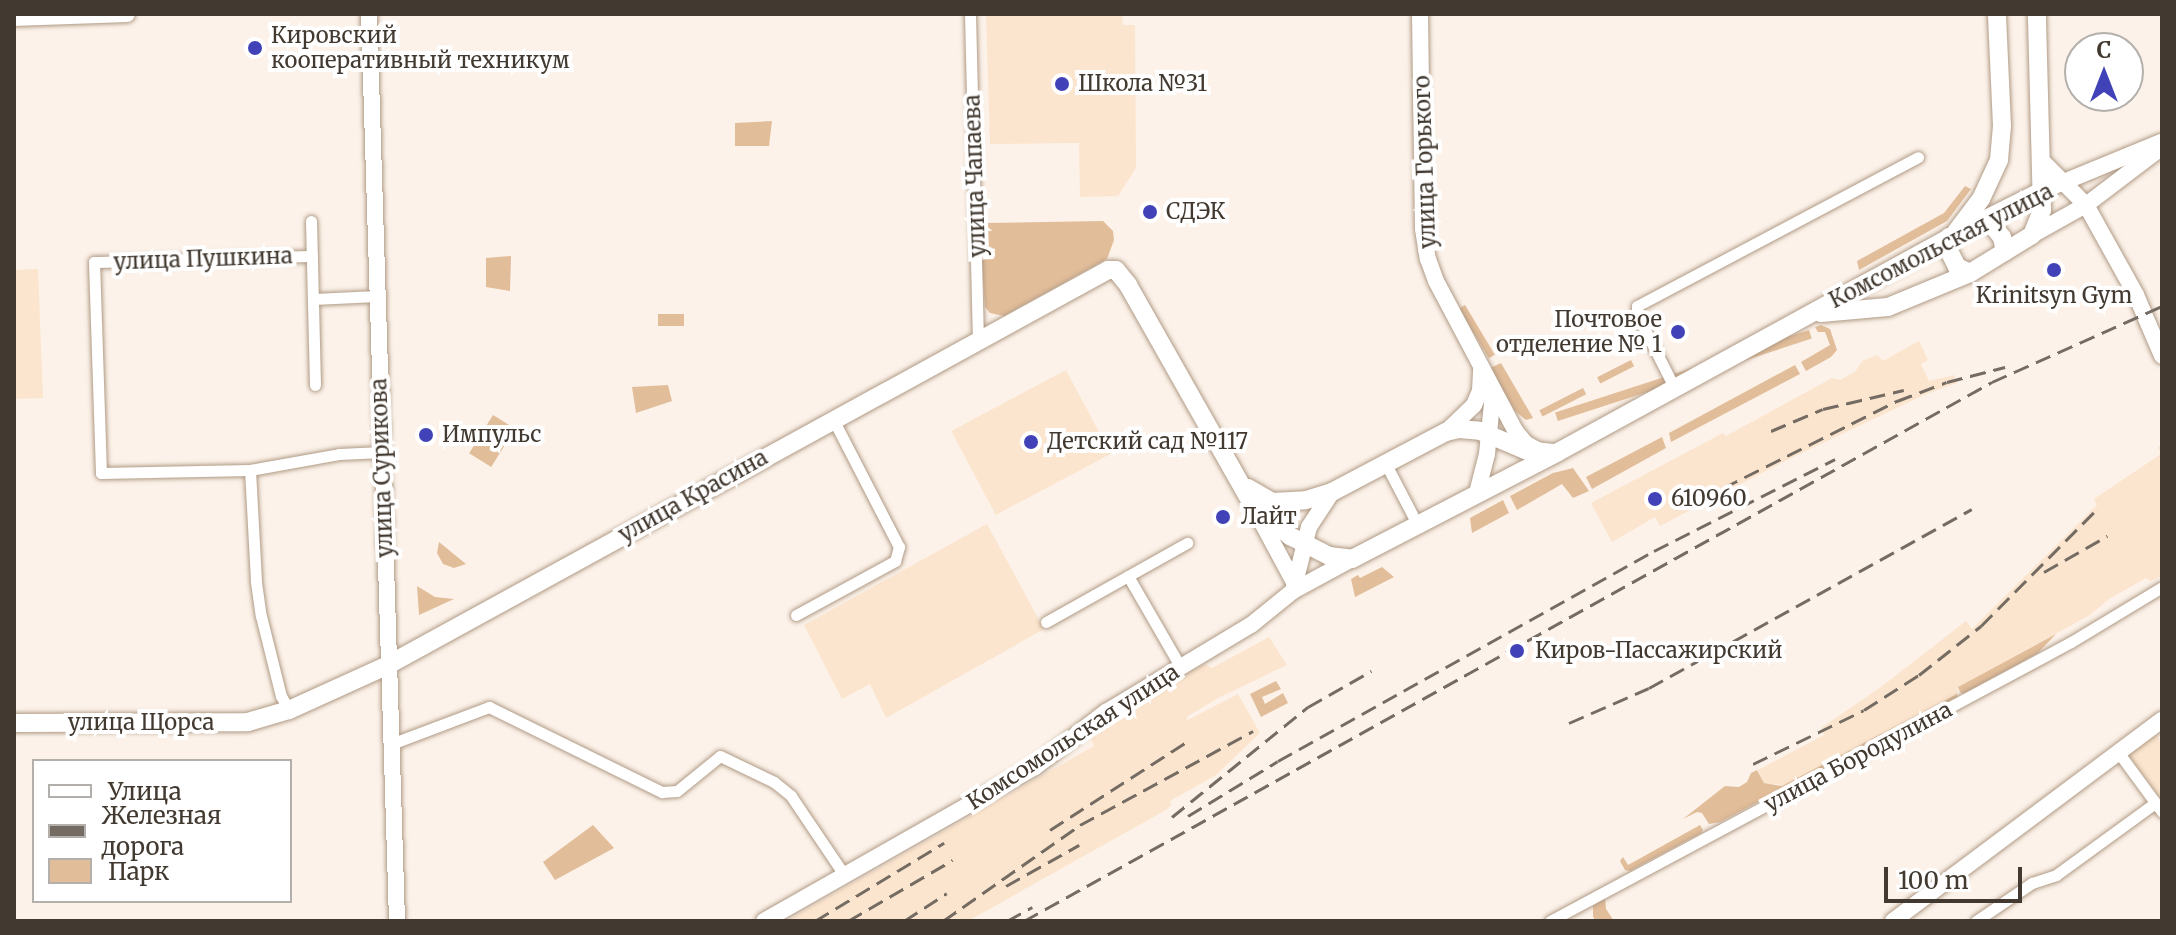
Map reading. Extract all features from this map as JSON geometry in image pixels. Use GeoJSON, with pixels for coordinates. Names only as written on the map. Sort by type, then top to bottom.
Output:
{"type":"FeatureCollection","features":[{"type":"Feature","properties":{"kind":"main road"},"geometry":{"type":"LineString","coordinates":[[14,18],[127,14]]}},
{"type":"Feature","properties":{"kind":"main road","name":"улица Сурикова"},"geometry":{"type":"LineString","coordinates":[[369,14],[397,921]]}},
{"type":"Feature","properties":{"kind":"main road","name":"улица Горького"},"geometry":{"type":"LineString","coordinates":[[1420,14],[1425,247],[1436,281],[1481,369],[1526,444],[1553,452]]}},
{"type":"Feature","properties":{"kind":"main road"},"geometry":{"type":"LineString","coordinates":[[1970,273],[1957,267],[1948,249],[1952,236],[1981,199],[1999,160],[2002,126],[1997,14]]}},
{"type":"Feature","properties":{"kind":"main road"},"geometry":{"type":"LineString","coordinates":[[2032,235],[2042,210],[2037,14]]}},
{"type":"Feature","properties":{"kind":"main road","name":"Комсомольская улица"},"geometry":{"type":"LineString","coordinates":[[764,921],[1035,767],[1079,730],[1251,625],[1293,587],[1477,493],[1952,236],[2042,191],[2162,144]]}},
{"type":"Feature","properties":{"kind":"main road","name":"Комсомольская улица"},"geometry":{"type":"LineString","coordinates":[[1810,314],[1888,307],[1970,273],[2086,205],[2162,144]]}},
{"type":"Feature","properties":{"kind":"main road"},"geometry":{"type":"LineString","coordinates":[[2042,161],[2086,205],[2136,295],[2162,356]]}},
{"type":"Feature","properties":{"kind":"main road"},"geometry":{"type":"LineString","coordinates":[[1988,220],[2002,237],[2005,252]]}},
{"type":"Feature","properties":{"kind":"main road","name":"улица Красина"},"geometry":{"type":"LineString","coordinates":[[267,719],[388,665],[1099,273],[1116,270],[1128,285],[1234,476]]}},
{"type":"Feature","properties":{"kind":"main road"},"geometry":{"type":"LineString","coordinates":[[1879,277],[1888,307]]}},
{"type":"Feature","properties":{"kind":"main road"},"geometry":{"type":"LineString","coordinates":[[1234,476],[1261,499],[1272,502],[1300,502],[1332,492],[1446,432],[1474,405],[1480,391],[1481,369]]}},
{"type":"Feature","properties":{"kind":"main road"},"geometry":{"type":"LineString","coordinates":[[1477,493],[1490,434],[1493,390]]}},
{"type":"Feature","properties":{"kind":"main road"},"geometry":{"type":"LineString","coordinates":[[1446,432],[1469,429],[1490,434],[1525,450],[1553,452]]}},
{"type":"Feature","properties":{"kind":"main road"},"geometry":{"type":"LineString","coordinates":[[1234,476],[1293,587]]}},
{"type":"Feature","properties":{"kind":"main road"},"geometry":{"type":"LineString","coordinates":[[1293,587],[1304,544],[1317,512],[1332,492]]}},
{"type":"Feature","properties":{"kind":"main road"},"geometry":{"type":"LineString","coordinates":[[1250,501],[1271,523],[1304,544],[1329,556],[1352,559]]}},
{"type":"Feature","properties":{"kind":"main road","name":"улица Щорса"},"geometry":{"type":"LineString","coordinates":[[14,723],[209,723],[267,719]]}},
{"type":"Feature","properties":{"kind":"main road"},"geometry":{"type":"LineString","coordinates":[[1893,921],[2162,720]]}},
{"type":"Feature","properties":{"kind":"street","name":"улица Чапаева"},"geometry":{"type":"LineString","coordinates":[[970,14],[978,338]]}},
{"type":"Feature","properties":{"kind":"street"},"geometry":{"type":"LineString","coordinates":[[1674,387],[1637,314],[1637,306],[1918,157]]}},
{"type":"Feature","properties":{"kind":"street"},"geometry":{"type":"LineString","coordinates":[[311,221],[315,385]]}},
{"type":"Feature","properties":{"kind":"street","name":"улица Пушкина"},"geometry":{"type":"LineString","coordinates":[[250,470],[101,473],[94,262],[312,256]]}},
{"type":"Feature","properties":{"kind":"street"},"geometry":{"type":"LineString","coordinates":[[313,299],[377,296]]}},
{"type":"Feature","properties":{"kind":"street"},"geometry":{"type":"LineString","coordinates":[[796,615],[895,561],[899,547],[833,419]]}},
{"type":"Feature","properties":{"kind":"street"},"geometry":{"type":"LineString","coordinates":[[289,710],[281,696],[261,616],[256,582],[250,470],[339,454],[382,452]]}},
{"type":"Feature","properties":{"kind":"street"},"geometry":{"type":"LineString","coordinates":[[1390,472],[1413,516]]}},
{"type":"Feature","properties":{"kind":"street"},"geometry":{"type":"LineString","coordinates":[[1046,622],[1187,543]]}},
{"type":"Feature","properties":{"kind":"street"},"geometry":{"type":"LineString","coordinates":[[1128,576],[1180,666]]}},
{"type":"Feature","properties":{"kind":"street","name":"улица Бородулина"},"geometry":{"type":"LineString","coordinates":[[1550,921],[2071,642],[2162,587]]}},
{"type":"Feature","properties":{"kind":"street"},"geometry":{"type":"LineString","coordinates":[[391,744],[489,707],[662,792],[677,791],[720,756],[785,790],[845,876]]}},
{"type":"Feature","properties":{"kind":"street"},"geometry":{"type":"LineString","coordinates":[[1976,921],[2032,883],[2056,875],[2158,808],[2118,752]]}},
{"type":"Feature","properties":{"kind":"shaded area","name":"Школа №31"},"geometry":{"type":"Polygon","coordinates":[[[986,14],[1122,14],[1123,25],[1135,25],[1136,168],[1118,196],[1080,197],[1079,143],[990,144],[986,14]]]}},
{"type":"Feature","properties":{"kind":"shaded area"},"geometry":{"type":"Polygon","coordinates":[[[38,269],[43,398],[14,399],[14,270],[38,269]]]}},
{"type":"Feature","properties":{"kind":"shaded area"},"geometry":{"type":"Polygon","coordinates":[[[1919,341],[1928,360],[1921,364],[1929,381],[1954,375],[1957,383],[1924,395],[1787,460],[1660,526],[1655,517],[1612,542],[1591,503],[1723,433],[1726,436],[1832,378],[1840,380],[1856,371],[1862,361],[1877,355],[1883,361],[1919,341]]]}},
{"type":"Feature","properties":{"kind":"shaded area","name":"Детский сад №117"},"geometry":{"type":"Polygon","coordinates":[[[1066,370],[1111,454],[996,515],[951,431],[1066,370]]]}},
{"type":"Feature","properties":{"kind":"shaded area"},"geometry":{"type":"Polygon","coordinates":[[[2162,445],[2162,576],[2151,581],[2146,578],[2109,599],[2090,615],[1958,687],[1957,694],[1784,785],[1764,783],[1758,770],[1824,735],[1821,728],[1881,687],[1966,621],[1972,629],[2097,505],[2094,499],[2161,454],[2158,447],[2162,445]]]}},
{"type":"Feature","properties":{"kind":"shaded area"},"geometry":{"type":"Polygon","coordinates":[[[987,524],[1044,629],[886,718],[870,684],[842,699],[804,625],[987,524]]]}},
{"type":"Feature","properties":{"kind":"shaded area"},"geometry":{"type":"Polygon","coordinates":[[[1269,637],[1287,665],[1220,697],[1188,716],[1186,721],[1238,694],[1260,733],[1216,775],[1170,801],[1171,805],[1166,810],[968,921],[786,921],[1094,746],[1089,733],[1204,664],[1212,668],[1269,637]]]}},
{"type":"Feature","properties":{"kind":"shaded area"},"geometry":{"type":"Polygon","coordinates":[[[2153,731],[2162,743],[2162,800],[2126,752],[2153,731]]]}},
{"type":"Feature","properties":{"kind":"green space"},"geometry":{"type":"Polygon","coordinates":[[[772,121],[769,146],[735,146],[735,123],[772,121]]]}},
{"type":"Feature","properties":{"kind":"green space"},"geometry":{"type":"Polygon","coordinates":[[[1965,186],[1971,189],[1947,221],[1859,270],[1857,261],[1944,213],[1965,186]]]}},
{"type":"Feature","properties":{"kind":"green space"},"geometry":{"type":"Polygon","coordinates":[[[1103,221],[1113,231],[1114,240],[1107,259],[1004,316],[990,313],[985,307],[980,233],[987,223],[1103,221]]]}},
{"type":"Feature","properties":{"kind":"green space"},"geometry":{"type":"Polygon","coordinates":[[[511,256],[510,291],[486,287],[486,258],[511,256]]]}},
{"type":"Feature","properties":{"kind":"green space"},"geometry":{"type":"Polygon","coordinates":[[[1465,305],[1495,355],[1489,358],[1459,309],[1465,305]]]}},
{"type":"Feature","properties":{"kind":"green space"},"geometry":{"type":"Polygon","coordinates":[[[658,314],[684,314],[684,326],[658,326],[658,314]]]}},
{"type":"Feature","properties":{"kind":"green space"},"geometry":{"type":"Polygon","coordinates":[[[1821,325],[1830,329],[1837,350],[1831,357],[1806,371],[1801,362],[1830,345],[1825,332],[1818,332],[1815,327],[1821,325]]]}},
{"type":"Feature","properties":{"kind":"green space"},"geometry":{"type":"Polygon","coordinates":[[[1809,330],[1812,339],[1558,421],[1555,413],[1809,330]]]}},
{"type":"Feature","properties":{"kind":"green space"},"geometry":{"type":"Polygon","coordinates":[[[1631,360],[1634,366],[1600,383],[1597,377],[1631,360]]]}},
{"type":"Feature","properties":{"kind":"green space"},"geometry":{"type":"Polygon","coordinates":[[[1501,363],[1533,418],[1526,420],[1515,411],[1490,368],[1501,363]]]}},
{"type":"Feature","properties":{"kind":"green space"},"geometry":{"type":"Polygon","coordinates":[[[1795,365],[1800,374],[1671,442],[1669,433],[1795,365]]]}},
{"type":"Feature","properties":{"kind":"green space"},"geometry":{"type":"Polygon","coordinates":[[[668,385],[672,401],[636,413],[632,387],[668,385]]]}},
{"type":"Feature","properties":{"kind":"green space"},"geometry":{"type":"Polygon","coordinates":[[[1583,388],[1586,394],[1543,416],[1539,410],[1583,388]]]}},
{"type":"Feature","properties":{"kind":"green space"},"geometry":{"type":"Polygon","coordinates":[[[493,415],[515,429],[491,467],[469,453],[493,415]]]}},
{"type":"Feature","properties":{"kind":"green space"},"geometry":{"type":"Polygon","coordinates":[[[1662,437],[1666,448],[1592,489],[1586,477],[1662,437]]]}},
{"type":"Feature","properties":{"kind":"green space"},"geometry":{"type":"Polygon","coordinates":[[[1573,468],[1589,491],[1573,498],[1562,484],[1517,510],[1510,496],[1553,473],[1573,468]]]}},
{"type":"Feature","properties":{"kind":"green space"},"geometry":{"type":"Polygon","coordinates":[[[1503,500],[1509,513],[1472,533],[1470,518],[1503,500]]]}},
{"type":"Feature","properties":{"kind":"green space"},"geometry":{"type":"Polygon","coordinates":[[[439,542],[466,564],[454,568],[443,564],[437,553],[439,542]]]}},
{"type":"Feature","properties":{"kind":"green space"},"geometry":{"type":"Polygon","coordinates":[[[1382,567],[1394,577],[1355,597],[1351,579],[1382,567]]]}},
{"type":"Feature","properties":{"kind":"green space"},"geometry":{"type":"Polygon","coordinates":[[[417,586],[435,597],[454,599],[419,615],[417,586]]]}},
{"type":"Feature","properties":{"kind":"green space"},"geometry":{"type":"Polygon","coordinates":[[[2056,634],[2038,653],[1963,694],[1960,692],[1958,687],[2056,634]]]}},
{"type":"Feature","properties":{"kind":"green space"},"geometry":{"type":"Polygon","coordinates":[[[1276,681],[1281,689],[1262,697],[1265,704],[1283,693],[1288,703],[1261,717],[1250,694],[1276,681]]]}},
{"type":"Feature","properties":{"kind":"green space"},"geometry":{"type":"Polygon","coordinates":[[[1957,694],[1957,697],[1720,822],[1709,824],[1702,813],[1697,812],[1683,819],[1725,786],[1739,787],[1747,782],[1751,773],[1757,770],[1764,783],[1782,786],[1957,694]]]}},
{"type":"Feature","properties":{"kind":"green space"},"geometry":{"type":"Polygon","coordinates":[[[593,825],[614,848],[555,880],[543,862],[593,825]]]}},
{"type":"Feature","properties":{"kind":"green space"},"geometry":{"type":"Polygon","coordinates":[[[1700,825],[1701,833],[1630,871],[1625,870],[1620,861],[1623,857],[1628,865],[1700,825]]]}},
{"type":"Feature","properties":{"kind":"green space"},"geometry":{"type":"Polygon","coordinates":[[[1605,898],[1606,909],[1614,921],[1595,921],[1593,906],[1605,898]]]}},
{"type":"Feature","properties":{"kind":"railway"},"geometry":{"type":"LineString","coordinates":[[1024,921],[1992,382],[2162,306]]}},
{"type":"Feature","properties":{"kind":"railway"},"geometry":{"type":"LineString","coordinates":[[1723,488],[1897,401],[1947,382],[2005,367]]}},
{"type":"Feature","properties":{"kind":"railway"},"geometry":{"type":"LineString","coordinates":[[1771,431],[1823,409],[1904,390]]}},
{"type":"Feature","properties":{"kind":"railway"},"geometry":{"type":"LineString","coordinates":[[1188,816],[1278,761],[1654,551],[1835,459]]}},
{"type":"Feature","properties":{"kind":"railway"},"geometry":{"type":"LineString","coordinates":[[1569,723],[1649,688],[1972,509]]}},
{"type":"Feature","properties":{"kind":"railway"},"geometry":{"type":"LineString","coordinates":[[1753,764],[1864,710],[1919,675],[1981,626],[2097,509]]}},
{"type":"Feature","properties":{"kind":"railway"},"geometry":{"type":"LineString","coordinates":[[2044,572],[2107,536]]}},
{"type":"Feature","properties":{"kind":"railway"},"geometry":{"type":"LineString","coordinates":[[1172,817],[1308,707],[1371,671]]}},
{"type":"Feature","properties":{"kind":"railway"},"geometry":{"type":"LineString","coordinates":[[943,921],[1080,825],[1253,731]]}},
{"type":"Feature","properties":{"kind":"railway"},"geometry":{"type":"LineString","coordinates":[[1050,830],[1185,743]]}},
{"type":"Feature","properties":{"kind":"railway"},"geometry":{"type":"LineString","coordinates":[[815,921],[944,843]]}},
{"type":"Feature","properties":{"kind":"railway"},"geometry":{"type":"LineString","coordinates":[[1006,886],[1079,845]]}},
{"type":"Feature","properties":{"kind":"railway"},"geometry":{"type":"LineString","coordinates":[[848,921],[953,860]]}},
{"type":"Feature","properties":{"kind":"railway"},"geometry":{"type":"LineString","coordinates":[[904,921],[947,893]]}},
{"type":"Feature","properties":{"kind":"railway"},"geometry":{"type":"LineString","coordinates":[[1007,921],[1032,907]]}},
{"type":"Feature","properties":{"kind":"place","name":"Кировский кооперативный техникум"},"geometry":{"type":"Point","coordinates":[255,48]}},
{"type":"Feature","properties":{"kind":"place","name":"Школа №31"},"geometry":{"type":"Point","coordinates":[1062,84]}},
{"type":"Feature","properties":{"kind":"place","name":"СДЭК"},"geometry":{"type":"Point","coordinates":[1150,212]}},
{"type":"Feature","properties":{"kind":"place","name":"Krinitsyn Gym"},"geometry":{"type":"Point","coordinates":[2054,270]}},
{"type":"Feature","properties":{"kind":"place","name":"Почтовое отделение № 1"},"geometry":{"type":"Point","coordinates":[1678,332]}},
{"type":"Feature","properties":{"kind":"place","name":"Импульс"},"geometry":{"type":"Point","coordinates":[426,435]}},
{"type":"Feature","properties":{"kind":"place","name":"Детский сад №117"},"geometry":{"type":"Point","coordinates":[1031,442]}},
{"type":"Feature","properties":{"kind":"place","name":"610960"},"geometry":{"type":"Point","coordinates":[1655,499]}},
{"type":"Feature","properties":{"kind":"place","name":"Лайт"},"geometry":{"type":"Point","coordinates":[1223,517]}},
{"type":"Feature","properties":{"kind":"place","name":"Киров-Пассажирский"},"geometry":{"type":"Point","coordinates":[1517,651]}}]}
